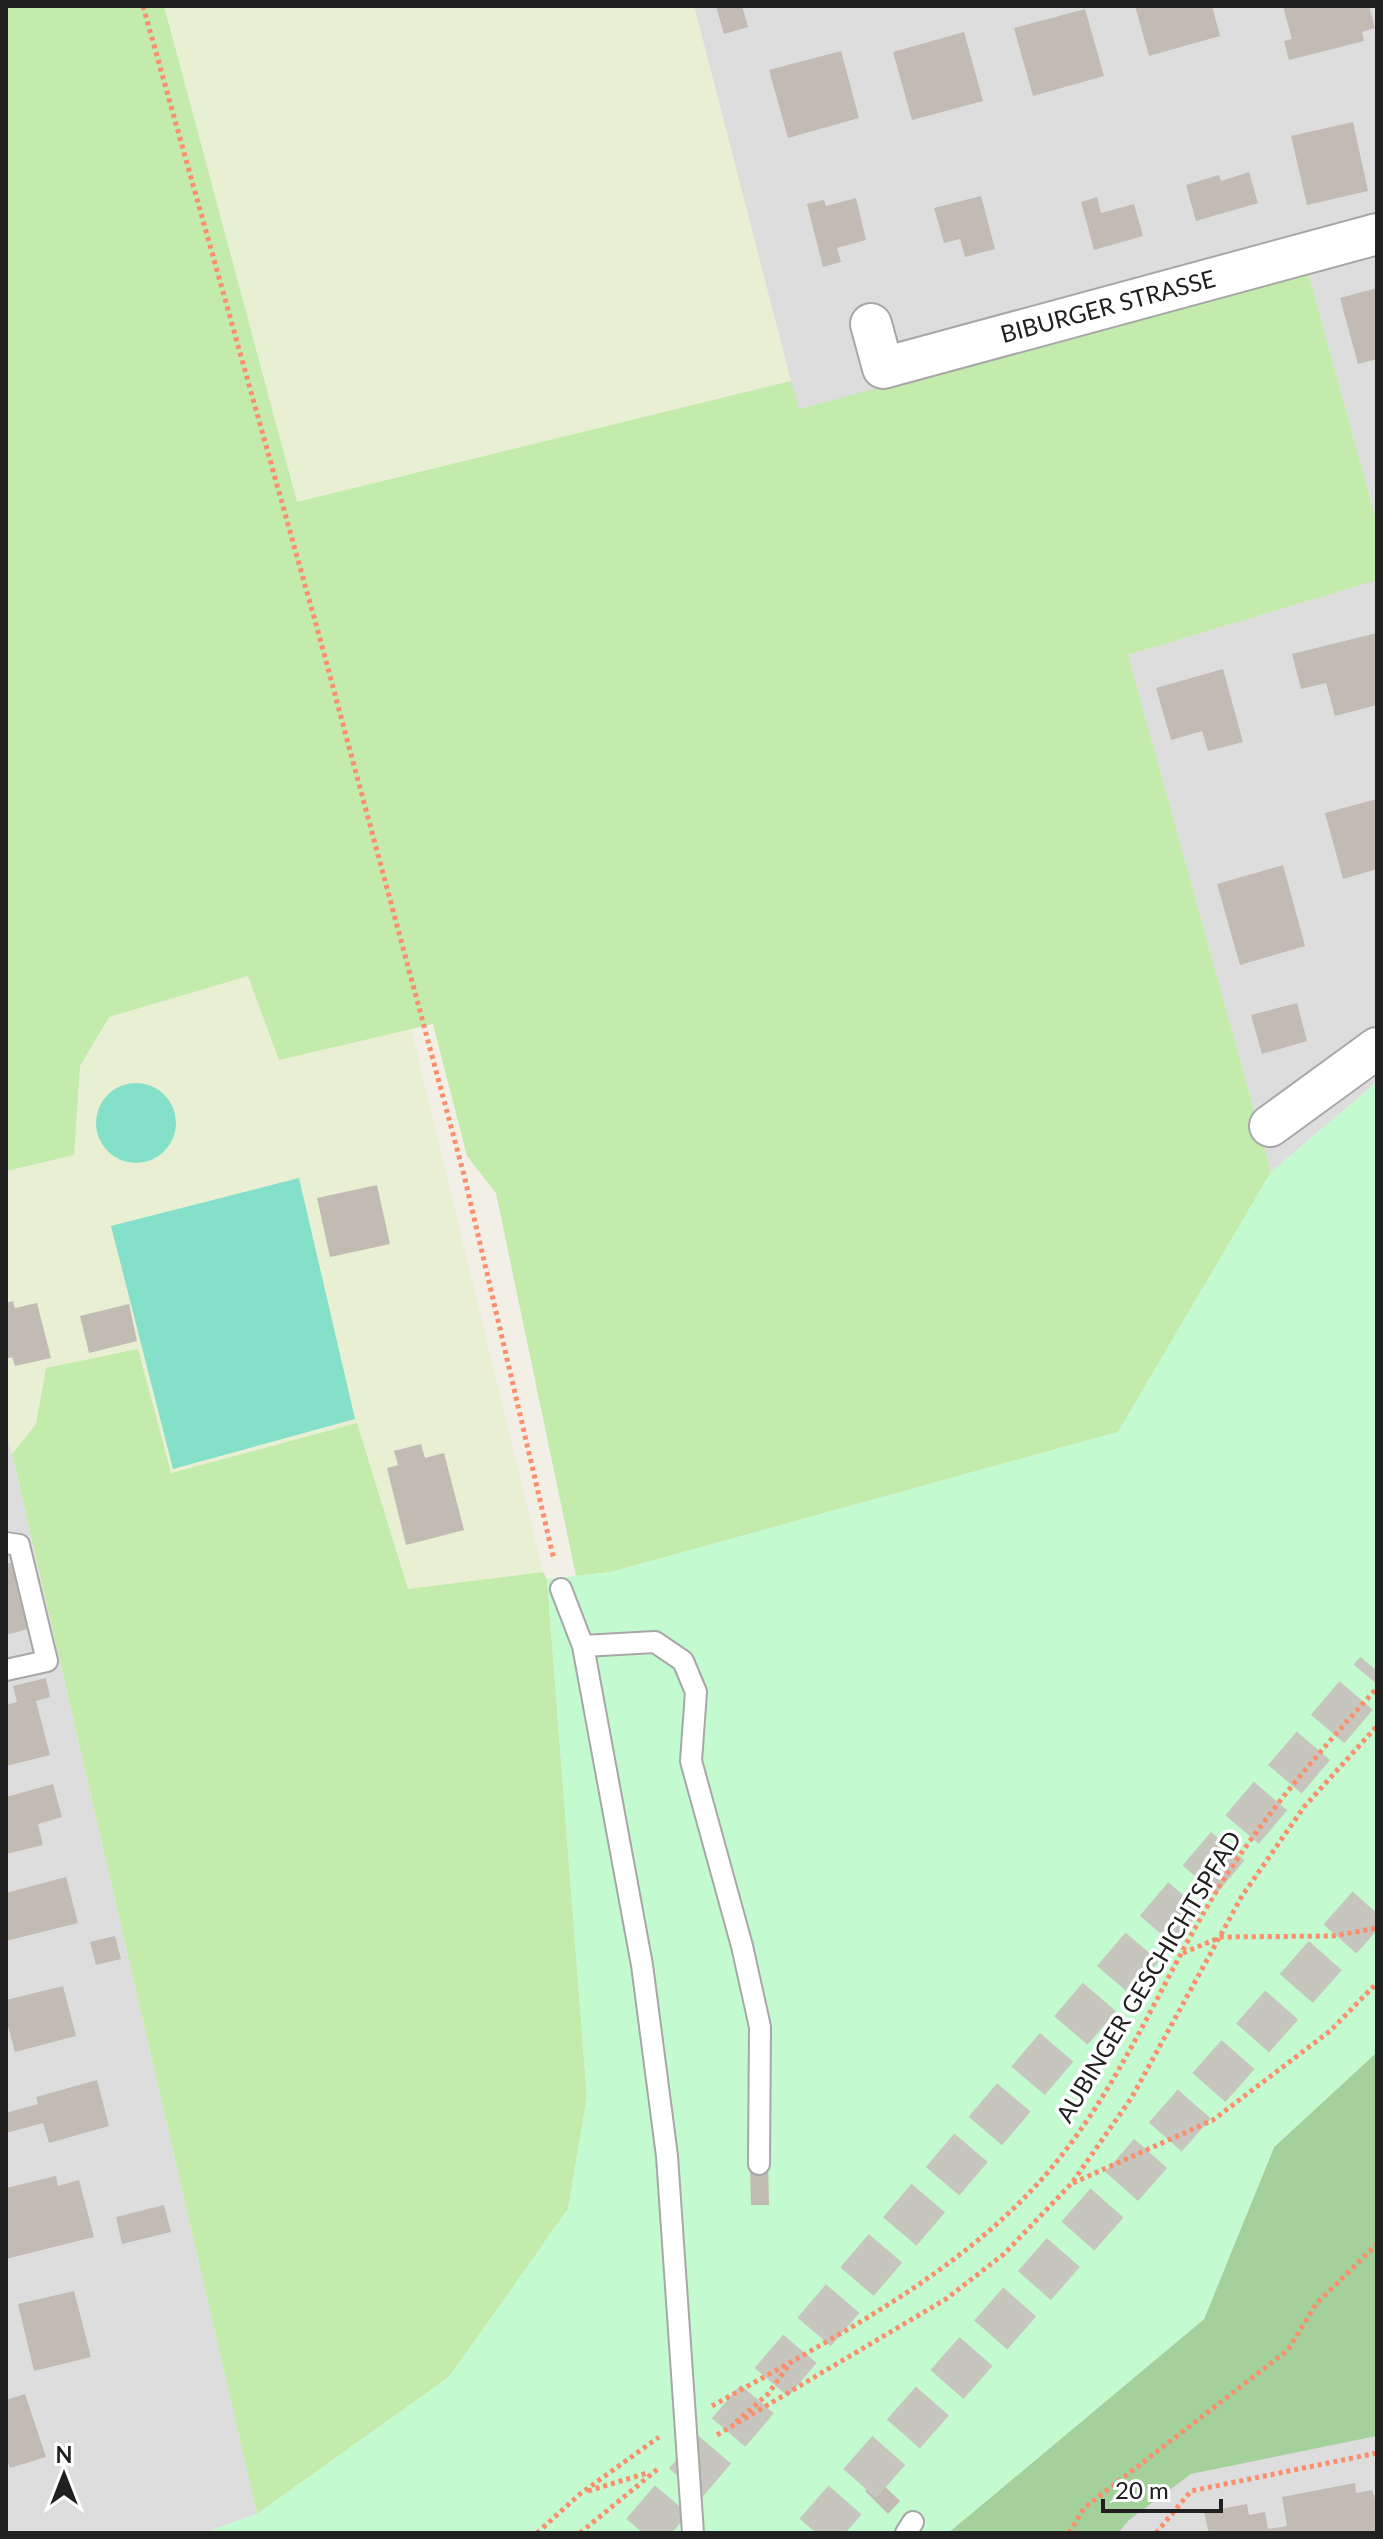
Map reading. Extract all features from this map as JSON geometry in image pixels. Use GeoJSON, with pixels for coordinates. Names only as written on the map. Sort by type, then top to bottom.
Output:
{"type":"FeatureCollection","features":[{"type":"Feature","properties":{"kind":"street","name":"BIBURGER STRASSE"},"geometry":{"type":"LineString","coordinates":[[871,324],[883,368],[1377,234]]}},
{"type":"Feature","properties":{"kind":"street"},"geometry":{"type":"LineString","coordinates":[[1270,1126],[1377,1048]]}},
{"type":"Feature","properties":{"kind":"lane"},"geometry":{"type":"LineString","coordinates":[[6,1543],[19,1545],[47,1661],[6,1670]]}},
{"type":"Feature","properties":{"kind":"lane"},"geometry":{"type":"LineString","coordinates":[[561,1589],[583,1646],[642,1965],[667,2156],[693,2533]]}},
{"type":"Feature","properties":{"kind":"lane"},"geometry":{"type":"LineString","coordinates":[[583,1646],[655,1642],[683,1661],[696,1692],[691,1761],[742,1946],[760,2027],[759,2164]]}},
{"type":"Feature","properties":{"kind":"path"},"geometry":{"type":"LineString","coordinates":[[143,6],[323,650],[464,1175],[561,1589]]}},
{"type":"Feature","properties":{"kind":"path","name":"AUBINGER GESCHICHTSPFAD"},"geometry":{"type":"LineString","coordinates":[[537,2533],[580,2494],[646,2445],[935,2272],[985,2234],[1049,2172],[1109,2087],[1219,1887],[1282,1797],[1377,1688]]}},
{"type":"Feature","properties":{"kind":"path"},"geometry":{"type":"LineString","coordinates":[[580,2533],[651,2472],[946,2299],[1004,2254],[1072,2183],[1132,2097],[1242,1896],[1304,1807],[1377,1726]]}},
{"type":"Feature","properties":{"kind":"path"},"geometry":{"type":"LineString","coordinates":[[1183,1953],[1221,1937],[1333,1936],[1377,1928]]}},
{"type":"Feature","properties":{"kind":"path"},"geometry":{"type":"LineString","coordinates":[[1072,2183],[1213,2120],[1330,2031],[1377,1983]]}},
{"type":"Feature","properties":{"kind":"path"},"geometry":{"type":"LineString","coordinates":[[1069,2533],[1084,2508],[1288,2350],[1316,2304],[1377,2244]]}},
{"type":"Feature","properties":{"kind":"path"},"geometry":{"type":"LineString","coordinates":[[726,2430],[768,2394],[794,2359]]}},
{"type":"Feature","properties":{"kind":"path"},"geometry":{"type":"LineString","coordinates":[[1156,2533],[1191,2491],[1377,2453]]}},
{"type":"Feature","properties":{"kind":"path"},"geometry":{"type":"LineString","coordinates":[[580,2494],[620,2479],[651,2472]]}},
{"type":"Feature","properties":{"kind":"shaded area"},"geometry":{"type":"Polygon","coordinates":[[[694,6],[1377,6],[1377,523],[1308,273],[798,410],[694,6]]]}},
{"type":"Feature","properties":{"kind":"shaded area"},"geometry":{"type":"Polygon","coordinates":[[[1377,580],[1377,1082],[1271,1172],[1128,655],[1377,580]]]}},
{"type":"Feature","properties":{"kind":"shaded area"},"geometry":{"type":"Polygon","coordinates":[[[6,1429],[257,2514],[203,2533],[6,2533],[6,1429]]]}},
{"type":"Feature","properties":{"kind":"shaded area"},"geometry":{"type":"Polygon","coordinates":[[[1377,2436],[1377,2533],[1118,2533],[1128,2520],[1191,2474],[1377,2436]]]}},
{"type":"Feature","properties":{"kind":"green space"},"geometry":{"type":"Polygon","coordinates":[[[6,6],[164,6],[297,502],[791,381],[799,409],[1308,273],[1377,523],[1377,580],[1128,655],[1271,1172],[1118,1432],[611,1572],[576,1576],[496,1193],[467,1156],[433,1024],[279,1060],[248,976],[109,1017],[80,1066],[74,1155],[6,1171],[6,6]]]}},
{"type":"Feature","properties":{"kind":"green space"},"geometry":{"type":"Polygon","coordinates":[[[164,6],[694,6],[791,381],[297,502],[164,6]]]}},
{"type":"Feature","properties":{"kind":"green space"},"geometry":{"type":"Polygon","coordinates":[[[248,976],[279,1060],[411,1029],[543,1572],[408,1589],[357,1423],[171,1473],[46,1368],[36,1424],[12,1453],[6,1429],[6,1171],[74,1155],[80,1066],[108,1017],[248,976]]]}},
{"type":"Feature","properties":{"kind":"green space"},"geometry":{"type":"Polygon","coordinates":[[[1377,1082],[1377,2052],[1274,2147],[1204,2319],[948,2533],[203,2533],[257,2514],[449,2377],[568,2209],[587,2097],[547,1579],[611,1572],[1118,1432],[1271,1172],[1377,1082]]]}},
{"type":"Feature","properties":{"kind":"green space"},"geometry":{"type":"Polygon","coordinates":[[[128,1083],[144,1083],[165,1094],[176,1115],[176,1131],[165,1152],[144,1163],[128,1163],[114,1157],[102,1145],[96,1131],[96,1115],[102,1101],[114,1089],[128,1083]]]}},
{"type":"Feature","properties":{"kind":"green space"},"geometry":{"type":"Polygon","coordinates":[[[299,1178],[355,1419],[173,1469],[111,1226],[299,1178]]]}},
{"type":"Feature","properties":{"kind":"green space"},"geometry":{"type":"Polygon","coordinates":[[[138,1349],[171,1473],[357,1423],[408,1589],[543,1572],[547,1579],[587,2097],[568,2209],[449,2377],[257,2514],[12,1454],[36,1424],[46,1368],[138,1349]]]}},
{"type":"Feature","properties":{"kind":"green space"},"geometry":{"type":"Polygon","coordinates":[[[1377,2052],[1377,2436],[1191,2474],[1129,2520],[1118,2533],[948,2533],[1204,2319],[1274,2147],[1377,2052]]]}},
{"type":"Feature","properties":{"kind":"building"},"geometry":{"type":"Polygon","coordinates":[[[716,6],[742,6],[748,27],[724,34],[716,6]]]}},
{"type":"Feature","properties":{"kind":"building"},"geometry":{"type":"Polygon","coordinates":[[[1135,6],[1212,6],[1220,36],[1149,56],[1135,6]]]}},
{"type":"Feature","properties":{"kind":"building"},"geometry":{"type":"Polygon","coordinates":[[[1283,6],[1369,6],[1375,28],[1362,32],[1364,41],[1289,60],[1284,41],[1292,39],[1283,6]]]}},
{"type":"Feature","properties":{"kind":"building"},"geometry":{"type":"Polygon","coordinates":[[[1085,9],[1104,76],[1033,96],[1014,28],[1085,9]]]}},
{"type":"Feature","properties":{"kind":"building"},"geometry":{"type":"Polygon","coordinates":[[[964,32],[983,101],[912,120],[893,52],[964,32]]]}},
{"type":"Feature","properties":{"kind":"building"},"geometry":{"type":"Polygon","coordinates":[[[841,51],[859,118],[788,138],[769,70],[841,51]]]}},
{"type":"Feature","properties":{"kind":"building"},"geometry":{"type":"Polygon","coordinates":[[[1353,122],[1368,191],[1307,205],[1291,136],[1353,122]]]}},
{"type":"Feature","properties":{"kind":"building"},"geometry":{"type":"Polygon","coordinates":[[[1249,172],[1258,203],[1196,221],[1186,185],[1219,175],[1221,181],[1249,172]]]}},
{"type":"Feature","properties":{"kind":"building"},"geometry":{"type":"Polygon","coordinates":[[[981,196],[995,249],[965,257],[960,239],[944,243],[934,208],[981,196]]]}},
{"type":"Feature","properties":{"kind":"building"},"geometry":{"type":"Polygon","coordinates":[[[1097,197],[1101,213],[1134,204],[1143,236],[1094,250],[1081,202],[1097,197]]]}},
{"type":"Feature","properties":{"kind":"building"},"geometry":{"type":"Polygon","coordinates":[[[856,198],[866,240],[837,248],[841,262],[823,267],[807,204],[824,200],[826,206],[856,198]]]}},
{"type":"Feature","properties":{"kind":"building"},"geometry":{"type":"Polygon","coordinates":[[[1377,288],[1377,359],[1358,364],[1340,298],[1377,288]]]}},
{"type":"Feature","properties":{"kind":"building"},"geometry":{"type":"Polygon","coordinates":[[[1377,633],[1377,705],[1335,716],[1326,683],[1301,689],[1292,654],[1377,633]]]}},
{"type":"Feature","properties":{"kind":"building"},"geometry":{"type":"Polygon","coordinates":[[[1223,669],[1243,742],[1208,751],[1202,731],[1171,740],[1156,688],[1223,669]]]}},
{"type":"Feature","properties":{"kind":"building"},"geometry":{"type":"Polygon","coordinates":[[[1377,799],[1377,869],[1343,879],[1325,813],[1377,799]]]}},
{"type":"Feature","properties":{"kind":"building"},"geometry":{"type":"Polygon","coordinates":[[[1283,865],[1305,946],[1240,965],[1217,884],[1283,865]]]}},
{"type":"Feature","properties":{"kind":"building"},"geometry":{"type":"Polygon","coordinates":[[[1297,1003],[1307,1041],[1262,1054],[1251,1015],[1297,1003]]]}},
{"type":"Feature","properties":{"kind":"building"},"geometry":{"type":"Polygon","coordinates":[[[377,1185],[390,1244],[330,1257],[317,1198],[377,1185]]]}},
{"type":"Feature","properties":{"kind":"building"},"geometry":{"type":"Polygon","coordinates":[[[13,1301],[15,1308],[37,1303],[51,1358],[15,1366],[12,1357],[6,1359],[6,1303],[13,1301]]]}},
{"type":"Feature","properties":{"kind":"building"},"geometry":{"type":"Polygon","coordinates":[[[129,1304],[137,1341],[89,1353],[80,1316],[129,1304]]]}},
{"type":"Feature","properties":{"kind":"building"},"geometry":{"type":"Polygon","coordinates":[[[421,1444],[425,1458],[444,1453],[464,1530],[406,1545],[387,1468],[398,1465],[394,1451],[421,1444]]]}},
{"type":"Feature","properties":{"kind":"building"},"geometry":{"type":"Polygon","coordinates":[[[18,1561],[35,1627],[6,1635],[6,1564],[18,1561]]]}},
{"type":"Feature","properties":{"kind":"building"},"geometry":{"type":"Polygon","coordinates":[[[46,1678],[50,1697],[36,1701],[50,1755],[6,1766],[6,1705],[17,1702],[13,1686],[46,1678]]]}},
{"type":"Feature","properties":{"kind":"building"},"geometry":{"type":"Polygon","coordinates":[[[53,1784],[62,1817],[38,1824],[43,1845],[6,1854],[6,1797],[53,1784]]]}},
{"type":"Feature","properties":{"kind":"building"},"geometry":{"type":"Polygon","coordinates":[[[66,1877],[78,1923],[6,1941],[6,1893],[66,1877]]]}},
{"type":"Feature","properties":{"kind":"building"},"geometry":{"type":"Polygon","coordinates":[[[115,1936],[121,1959],[96,1965],[90,1942],[115,1936]]]}},
{"type":"Feature","properties":{"kind":"building"},"geometry":{"type":"Polygon","coordinates":[[[63,1986],[76,2036],[15,2052],[6,2019],[6,2000],[63,1986]]]}},
{"type":"Feature","properties":{"kind":"building"},"geometry":{"type":"Polygon","coordinates":[[[97,2080],[109,2126],[49,2143],[43,2123],[6,2133],[6,2113],[38,2104],[36,2097],[97,2080]]]}},
{"type":"Feature","properties":{"kind":"building"},"geometry":{"type":"Polygon","coordinates":[[[768,2164],[769,2205],[751,2205],[750,2165],[768,2164]]]}},
{"type":"Feature","properties":{"kind":"building"},"geometry":{"type":"Polygon","coordinates":[[[56,2176],[58,2186],[79,2180],[94,2237],[6,2259],[6,2188],[56,2176]]]}},
{"type":"Feature","properties":{"kind":"building"},"geometry":{"type":"Polygon","coordinates":[[[164,2205],[171,2232],[122,2244],[116,2217],[164,2205]]]}},
{"type":"Feature","properties":{"kind":"building"},"geometry":{"type":"Polygon","coordinates":[[[74,2291],[91,2357],[34,2371],[18,2304],[74,2291]]]}},
{"type":"Feature","properties":{"kind":"building"},"geometry":{"type":"Polygon","coordinates":[[[25,2394],[46,2457],[10,2468],[6,2456],[6,2400],[25,2394]]]}},
{"type":"Feature","properties":{"kind":"building"},"geometry":{"type":"Polygon","coordinates":[[[877,2479],[900,2501],[888,2514],[865,2491],[877,2479]]]}},
{"type":"Feature","properties":{"kind":"building"},"geometry":{"type":"Polygon","coordinates":[[[1355,2483],[1356,2493],[1372,2490],[1377,2504],[1377,2533],[1209,2533],[1204,2512],[1247,2504],[1249,2515],[1265,2512],[1268,2529],[1287,2526],[1282,2497],[1355,2483]]]}},
{"type":"Feature","properties":{"kind":"tunnel"},"geometry":{"type":"LineString","coordinates":[[643,2533],[1377,1671]]}},
{"type":"Feature","properties":{"kind":"tunnel"},"geometry":{"type":"LineString","coordinates":[[816,2533],[1377,1897]]}}]}
